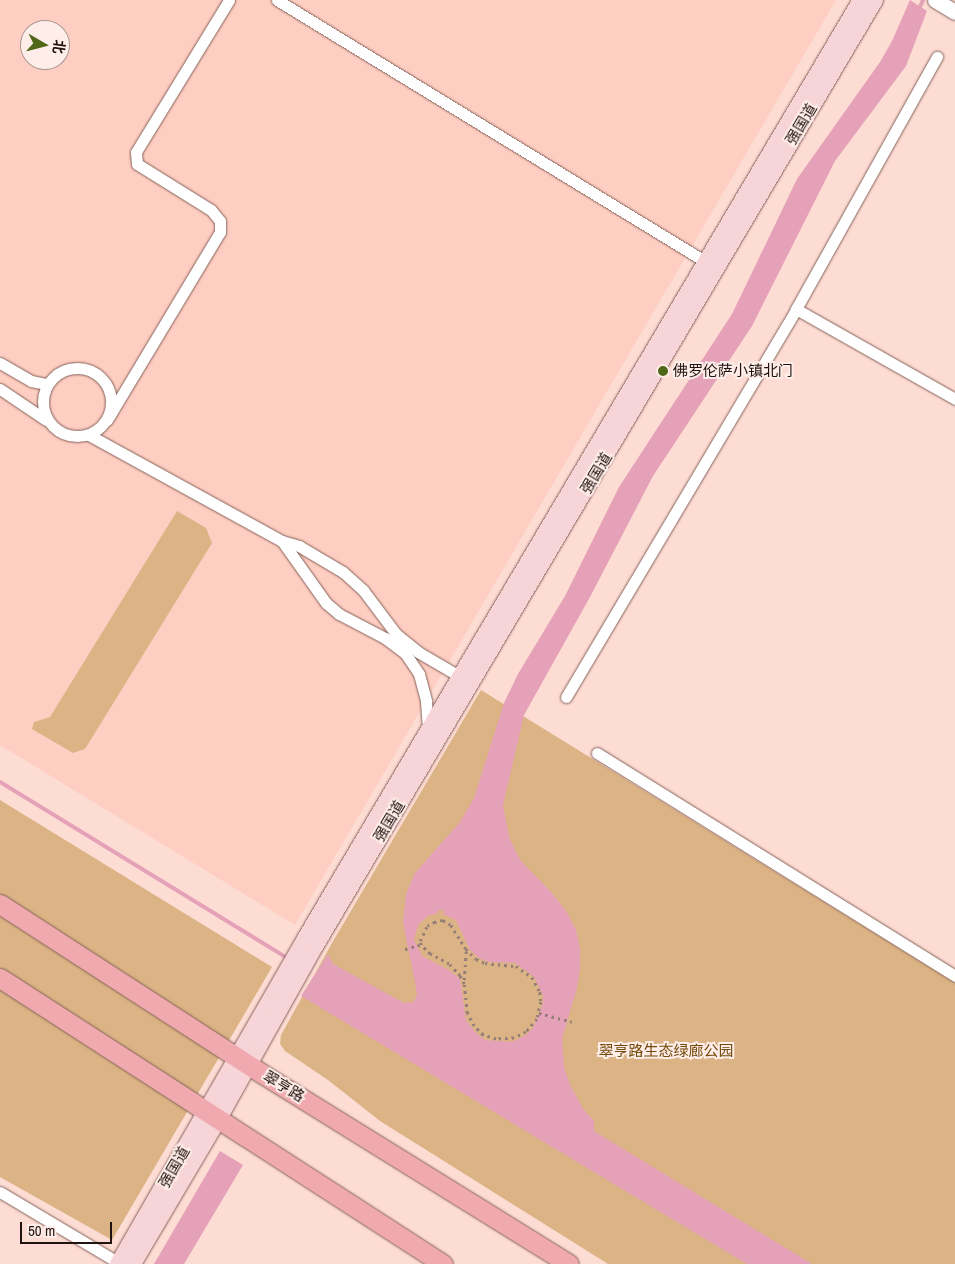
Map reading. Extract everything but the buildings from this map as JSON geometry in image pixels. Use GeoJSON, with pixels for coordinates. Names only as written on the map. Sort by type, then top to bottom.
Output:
{"type":"FeatureCollection","features":[{"type":"Feature","properties":{"kind":"main road","name":"强国道"},"geometry":{"type":"LineString","coordinates":[[123,1264],[217,1120],[249,1065],[280,995],[311,941],[711,265],[861,0]]}},
{"type":"Feature","properties":{"kind":"main road","name":"强国道"},"geometry":{"type":"LineString","coordinates":[[711,265],[875,0]]}},
{"type":"Feature","properties":{"kind":"main road","name":"强国道"},"geometry":{"type":"LineString","coordinates":[[311,941],[428,730],[466,680]]}},
{"type":"Feature","properties":{"kind":"main road","name":"翠亨路"},"geometry":{"type":"LineString","coordinates":[[0,904],[249,1065],[569,1264]]}},
{"type":"Feature","properties":{"kind":"main road"},"geometry":{"type":"LineString","coordinates":[[0,978],[217,1120],[443,1264]]}},
{"type":"Feature","properties":{"kind":"street"},"geometry":{"type":"LineString","coordinates":[[0,389],[67,436],[81,437],[89,435],[100,428],[107,420],[220,232],[220,220],[211,210],[137,164],[136,152],[229,0]]}},
{"type":"Feature","properties":{"kind":"street"},"geometry":{"type":"LineString","coordinates":[[277,0],[711,265]]}},
{"type":"Feature","properties":{"kind":"street"},"geometry":{"type":"LineString","coordinates":[[936,1],[955,12]]}},
{"type":"Feature","properties":{"kind":"street"},"geometry":{"type":"LineString","coordinates":[[566,697],[796,309],[937,57]]}},
{"type":"Feature","properties":{"kind":"street"},"geometry":{"type":"LineString","coordinates":[[796,309],[955,400]]}},
{"type":"Feature","properties":{"kind":"street"},"geometry":{"type":"LineString","coordinates":[[0,363],[31,381],[47,384]]}},
{"type":"Feature","properties":{"kind":"street"},"geometry":{"type":"LineString","coordinates":[[47,421],[42,402],[47,384],[60,372],[74,368],[82,368],[96,373],[108,387],[112,402],[107,420]]}},
{"type":"Feature","properties":{"kind":"street"},"geometry":{"type":"LineString","coordinates":[[89,435],[282,541],[299,546],[343,572],[362,590],[396,634],[418,652],[466,680]]}},
{"type":"Feature","properties":{"kind":"street"},"geometry":{"type":"LineString","coordinates":[[282,541],[326,603],[340,614],[385,638],[405,653],[419,674],[426,701],[428,730]]}},
{"type":"Feature","properties":{"kind":"street"},"geometry":{"type":"LineString","coordinates":[[597,754],[955,976]]}},
{"type":"Feature","properties":{"kind":"street"},"geometry":{"type":"LineString","coordinates":[[0,1192],[123,1264]]}},
{"type":"Feature","properties":{"kind":"path"},"geometry":{"type":"LineString","coordinates":[[419,945],[421,936],[427,926],[443,920],[451,925],[466,948],[480,961],[516,966],[532,977],[541,997],[539,1014],[530,1029],[518,1036],[502,1040],[490,1038],[478,1031],[470,1020],[465,1006],[466,948]]}},
{"type":"Feature","properties":{"kind":"path"},"geometry":{"type":"LineString","coordinates":[[405,949],[419,945]]}},
{"type":"Feature","properties":{"kind":"path"},"geometry":{"type":"LineString","coordinates":[[419,945],[430,954],[453,967],[464,984]]}},
{"type":"Feature","properties":{"kind":"path"},"geometry":{"type":"LineString","coordinates":[[539,1014],[570,1021]]}},
{"type":"Feature","properties":{"kind":"shaded area"},"geometry":{"type":"Polygon","coordinates":[[[0,0],[836,0],[295,925],[0,745],[0,0]]]}},
{"type":"Feature","properties":{"kind":"shaded area"},"geometry":{"type":"Polygon","coordinates":[[[910,0],[927,11],[906,66],[835,161],[752,326],[653,476],[590,597],[524,715],[503,805],[509,837],[520,860],[553,894],[568,914],[576,930],[580,948],[580,968],[577,988],[562,1039],[564,1067],[571,1087],[584,1110],[594,1121],[594,1131],[812,1264],[747,1264],[301,996],[328,954],[333,964],[404,1003],[414,1002],[417,995],[403,923],[406,894],[415,873],[460,822],[474,798],[504,703],[518,674],[565,596],[619,487],[732,314],[797,179],[880,62],[892,41],[910,0]],[[438,910],[438,913],[428,916],[418,925],[414,940],[422,956],[449,970],[460,979],[466,1020],[475,1032],[485,1040],[512,1042],[526,1035],[533,1028],[543,1004],[543,996],[534,977],[515,963],[489,962],[479,958],[470,950],[456,920],[443,914],[444,910],[438,910]]]}},
{"type":"Feature","properties":{"kind":"shaded area"},"geometry":{"type":"Polygon","coordinates":[[[220,1151],[243,1165],[184,1264],[154,1264],[220,1151]]]}},
{"type":"Feature","properties":{"kind":"green space"},"geometry":{"type":"Polygon","coordinates":[[[177,511],[206,528],[212,543],[85,749],[73,753],[32,729],[34,722],[50,717],[177,511]]]}},
{"type":"Feature","properties":{"kind":"green space","name":"翠亨路生态绿廊公园"},"geometry":{"type":"Polygon","coordinates":[[[481,690],[955,983],[955,1264],[608,1264],[380,1121],[328,1080],[285,1051],[280,1044],[281,1035],[332,943],[481,690]]]}},
{"type":"Feature","properties":{"kind":"green space"},"geometry":{"type":"Polygon","coordinates":[[[0,800],[272,967],[112,1240],[0,1177],[0,800]]]}},
{"type":"Feature","properties":{"kind":"waterway"},"geometry":{"type":"LineString","coordinates":[[919,9],[923,0]]}},
{"type":"Feature","properties":{"kind":"waterway"},"geometry":{"type":"LineString","coordinates":[[0,782],[289,959]]}},
{"type":"Feature","properties":{"kind":"place","name":"佛罗伦萨小镇北门"},"geometry":{"type":"Point","coordinates":[663,371]}}]}
